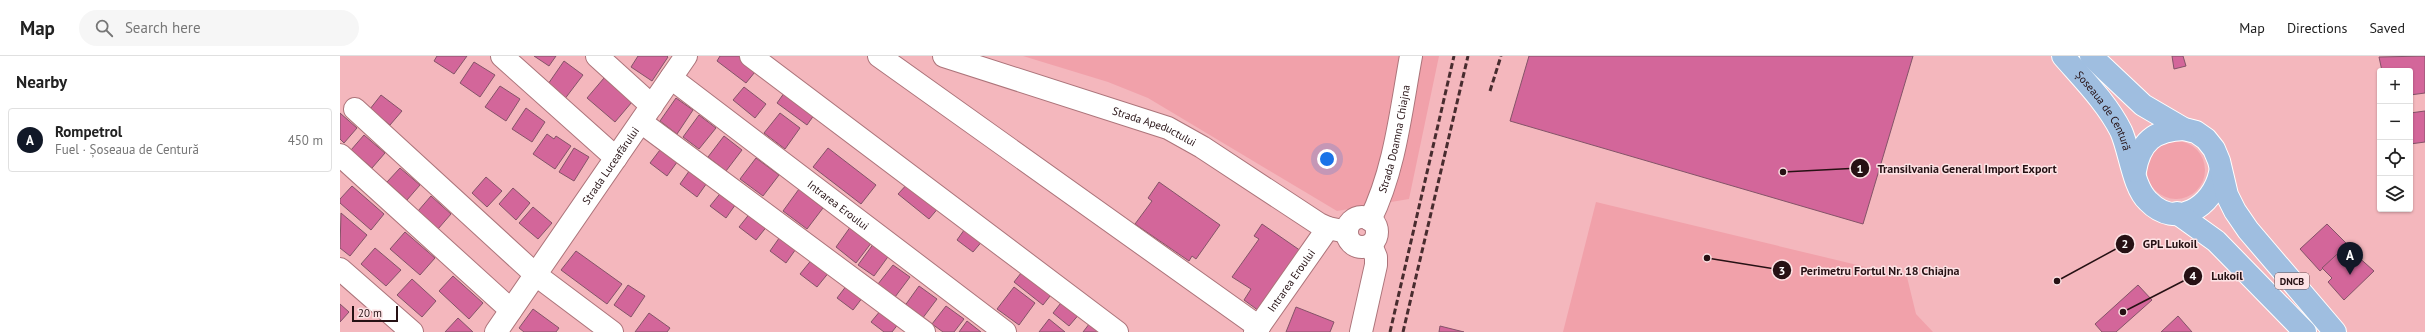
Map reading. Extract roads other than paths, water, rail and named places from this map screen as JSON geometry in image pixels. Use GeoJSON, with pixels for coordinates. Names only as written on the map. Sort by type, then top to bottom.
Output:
{"type":"FeatureCollection","features":[{"type":"Feature","properties":{"kind":"main road","name":"Șoseaua de Centură"},"geometry":{"type":"LineString","coordinates":[[2063,56],[2105,106],[2120,129],[2135,171]]}},
{"type":"Feature","properties":{"kind":"main road","name":"Șoseaua de Centură"},"geometry":{"type":"LineString","coordinates":[[2091,56],[2143,105],[2184,129]]}},
{"type":"Feature","properties":{"kind":"main road","name":"Șoseaua de Centură"},"geometry":{"type":"LineString","coordinates":[[2220,173],[2214,192],[2201,206],[2189,212],[2177,213],[2161,210],[2147,201],[2136,182],[2135,171],[2137,157],[2144,144],[2155,135],[2169,129],[2184,129],[2196,132],[2210,144],[2219,161],[2220,173],[2230,201],[2248,230],[2335,332]]}},
{"type":"Feature","properties":{"kind":"main road","name":"Șoseaua de Centură"},"geometry":{"type":"LineString","coordinates":[[2177,213],[2216,241],[2305,332]]}},
{"type":"Feature","properties":{"kind":"street"},"geometry":{"type":"LineString","coordinates":[[502,56],[616,158]]}},
{"type":"Feature","properties":{"kind":"street"},"geometry":{"type":"LineString","coordinates":[[597,56],[647,114],[924,332]]}},
{"type":"Feature","properties":{"kind":"street","name":"Strada Luceafărului"},"geometry":{"type":"LineString","coordinates":[[499,331],[511,310],[686,56]]}},
{"type":"Feature","properties":{"kind":"street"},"geometry":{"type":"LineString","coordinates":[[751,56],[1117,332]]}},
{"type":"Feature","properties":{"kind":"street"},"geometry":{"type":"LineString","coordinates":[[879,56],[1257,329]]}},
{"type":"Feature","properties":{"kind":"street","name":"Strada Apeductului"},"geometry":{"type":"LineString","coordinates":[[944,56],[1168,128],[1338,230]]}},
{"type":"Feature","properties":{"kind":"street","name":"Strada Doamna Chiajna"},"geometry":{"type":"LineString","coordinates":[[1370,220],[1383,188],[1391,157],[1411,56]]}},
{"type":"Feature","properties":{"kind":"street","name":"Intrarea Eroului"},"geometry":{"type":"LineString","coordinates":[[671,78],[1005,332]]}},
{"type":"Feature","properties":{"kind":"street"},"geometry":{"type":"LineString","coordinates":[[355,109],[536,275],[612,332]]}},
{"type":"Feature","properties":{"kind":"street"},"geometry":{"type":"LineString","coordinates":[[340,155],[511,310]]}},
{"type":"Feature","properties":{"kind":"street"},"geometry":{"type":"LineString","coordinates":[[1361,332],[1376,265],[1376,257],[1371,245],[1377,232],[1370,220],[1362,218],[1353,220],[1338,230],[1353,244],[1362,247],[1371,245]]}},
{"type":"Feature","properties":{"kind":"street","name":"Intrarea Eroului"},"geometry":{"type":"LineString","coordinates":[[1257,329],[1338,230]]}},
{"type":"Feature","properties":{"kind":"street"},"geometry":{"type":"LineString","coordinates":[[340,269],[412,332]]}},
{"type":"Feature","properties":{"kind":"railway"},"geometry":{"type":"LineString","coordinates":[[1390,332],[1454,56]]}},
{"type":"Feature","properties":{"kind":"railway"},"geometry":{"type":"LineString","coordinates":[[1403,332],[1468,56]]}},
{"type":"Feature","properties":{"kind":"railway"},"geometry":{"type":"LineString","coordinates":[[1490,91],[1501,56]]}},
{"type":"Feature","properties":{"kind":"place","name":"Transilvania General Import Export"},"geometry":{"type":"Point","coordinates":[1783,172]}},
{"type":"Feature","properties":{"kind":"place","name":"Perimetru Fortul Nr. 18 Chiajna"},"geometry":{"type":"Point","coordinates":[1707,258]}},
{"type":"Feature","properties":{"kind":"place","name":"Rompetrol"},"geometry":{"type":"Point","coordinates":[2350,275]}},
{"type":"Feature","properties":{"kind":"place","name":"GPL Lukoil"},"geometry":{"type":"Point","coordinates":[2057,281]}},
{"type":"Feature","properties":{"kind":"place","name":"Lukoil"},"geometry":{"type":"Point","coordinates":[2123,312]}}]}
